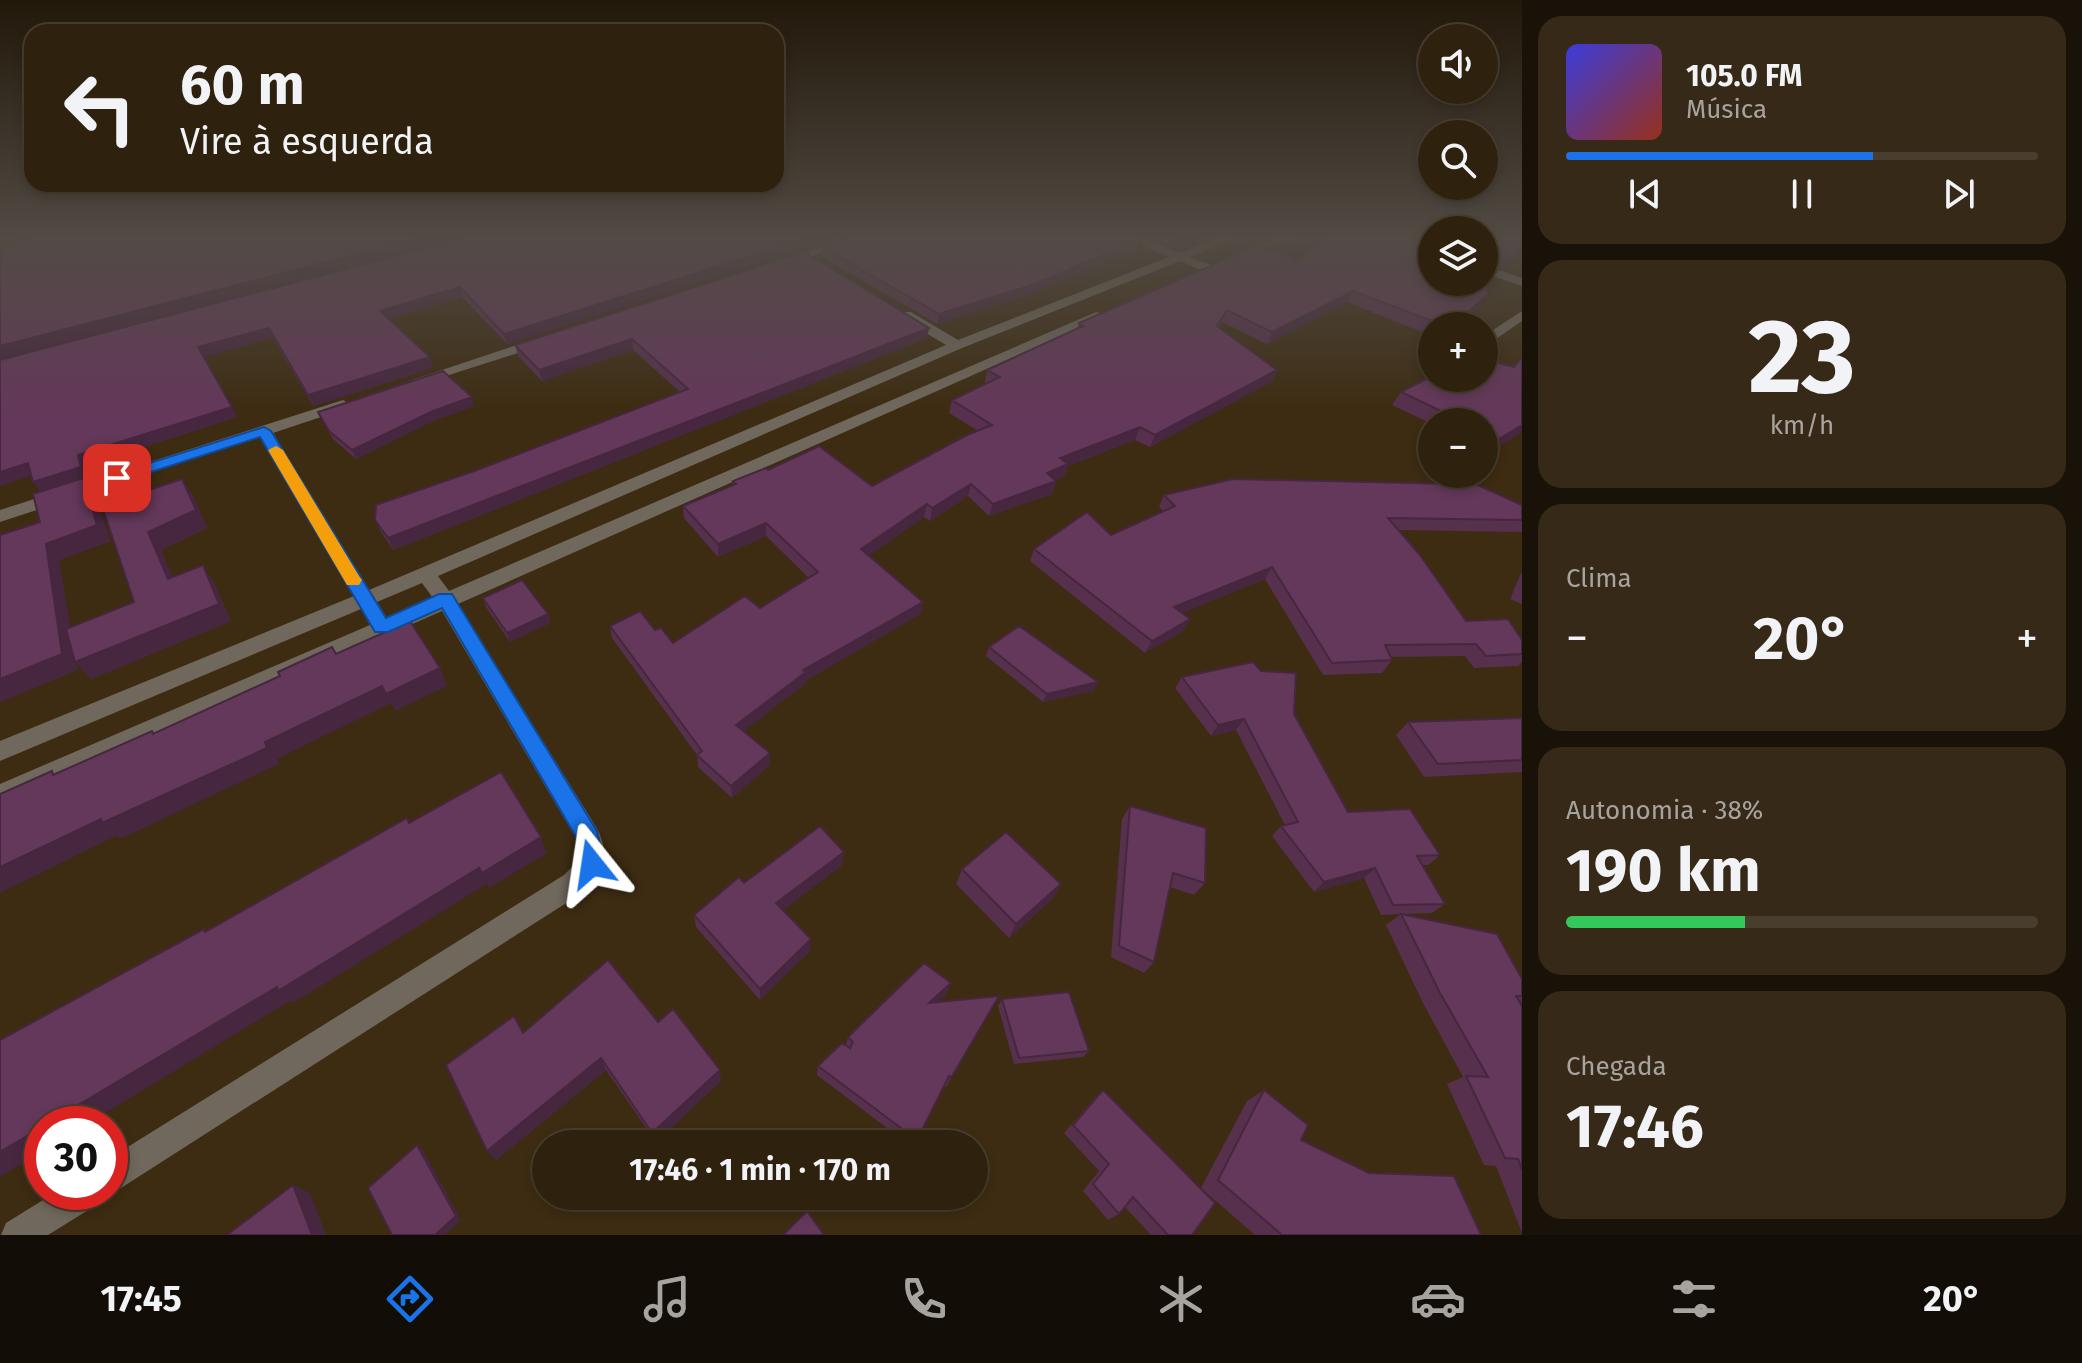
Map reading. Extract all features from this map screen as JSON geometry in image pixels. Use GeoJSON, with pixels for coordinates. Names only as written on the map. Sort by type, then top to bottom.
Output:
{"type":"FeatureCollection","features":[{"type":"Feature","properties":{"kind":"street"},"geometry":{"type":"LineString","coordinates":[[0,751],[426,574],[957,345],[1087,295]]}},
{"type":"Feature","properties":{"kind":"street"},"geometry":{"type":"LineString","coordinates":[[894,308],[957,345]]}},
{"type":"Feature","properties":{"kind":"street"},"geometry":{"type":"LineString","coordinates":[[0,795],[1111,310]]}},
{"type":"Feature","properties":{"kind":"street"},"geometry":{"type":"LineString","coordinates":[[1498,333],[1522,315]]}},
{"type":"Feature","properties":{"kind":"street"},"geometry":{"type":"LineString","coordinates":[[399,387],[550,338]]}},
{"type":"Feature","properties":{"kind":"street"},"geometry":{"type":"LineString","coordinates":[[0,516],[354,402]]}},
{"type":"Feature","properties":{"kind":"street"},"geometry":{"type":"LineString","coordinates":[[264,431],[382,627]]}},
{"type":"Feature","properties":{"kind":"street"},"geometry":{"type":"LineString","coordinates":[[711,451],[737,472]]}},
{"type":"Feature","properties":{"kind":"street"},"geometry":{"type":"LineString","coordinates":[[128,1166],[573,884],[592,864],[589,838],[445,599],[426,574]]}},
{"type":"Feature","properties":{"kind":"street"},"geometry":{"type":"LineString","coordinates":[[18,1235],[58,1210]]}},
{"type":"Feature","properties":{"kind":"building"},"geometry":{"type":"Polygon","coordinates":[[[0,295],[199,295],[0,346],[0,295]]]}},
{"type":"Feature","properties":{"kind":"building"},"geometry":{"type":"Polygon","coordinates":[[[248,295],[435,295],[380,311],[430,357],[308,395],[269,328],[198,347],[232,407],[78,455],[81,467],[33,482],[28,463],[0,472],[0,360],[248,295]]]}},
{"type":"Feature","properties":{"kind":"building"},"geometry":{"type":"Polygon","coordinates":[[[467,295],[628,295],[504,334],[467,295]]]}},
{"type":"Feature","properties":{"kind":"building"},"geometry":{"type":"Polygon","coordinates":[[[672,295],[874,295],[929,328],[388,538],[375,520],[376,505],[688,389],[632,339],[539,370],[515,345],[672,295]]]}},
{"type":"Feature","properties":{"kind":"building"},"geometry":{"type":"Polygon","coordinates":[[[905,295],[1001,295],[939,314],[905,295]]]}},
{"type":"Feature","properties":{"kind":"building"},"geometry":{"type":"Polygon","coordinates":[[[1144,295],[1346,295],[1272,332],[1227,310],[1217,326],[1277,370],[1155,435],[1140,427],[1060,458],[1068,464],[1047,473],[1056,481],[993,504],[971,484],[932,508],[927,504],[861,549],[923,602],[803,670],[806,672],[736,725],[770,753],[731,786],[697,755],[702,751],[610,626],[640,611],[655,630],[661,628],[673,643],[745,596],[760,608],[818,572],[766,523],[718,544],[683,506],[736,484],[733,481],[766,468],[768,470],[819,446],[872,486],[967,435],[992,425],[952,400],[1000,377],[987,370],[1083,326],[1079,323],[1144,295]]]}},
{"type":"Feature","properties":{"kind":"building"},"geometry":{"type":"Polygon","coordinates":[[[1363,295],[1418,296],[1486,296],[1467,312],[1418,312],[1418,316],[1363,295]]]}},
{"type":"Feature","properties":{"kind":"building"},"geometry":{"type":"Polygon","coordinates":[[[1522,357],[1522,425],[1499,439],[1498,408],[1435,408],[1401,392],[1418,383],[1418,392],[1498,392],[1498,363],[1514,367],[1522,357]]]}},
{"type":"Feature","properties":{"kind":"building"},"geometry":{"type":"Polygon","coordinates":[[[443,371],[472,397],[433,411],[352,450],[329,431],[318,412],[443,371]]]}},
{"type":"Feature","properties":{"kind":"building"},"geometry":{"type":"Polygon","coordinates":[[[83,478],[97,525],[46,544],[62,654],[0,679],[0,535],[40,522],[33,494],[83,478]]]}},
{"type":"Feature","properties":{"kind":"building"},"geometry":{"type":"Polygon","coordinates":[[[182,479],[196,510],[148,532],[168,579],[203,565],[219,604],[75,662],[66,629],[134,602],[102,506],[182,479]]]}},
{"type":"Feature","properties":{"kind":"building"},"geometry":{"type":"Polygon","coordinates":[[[1233,479],[1418,483],[1418,488],[1484,488],[1522,505],[1522,520],[1388,518],[1420,555],[1466,621],[1508,619],[1522,640],[1522,654],[1486,656],[1476,644],[1385,645],[1392,660],[1332,663],[1272,567],[1174,607],[1190,619],[1152,641],[1034,549],[1087,512],[1111,535],[1175,506],[1164,495],[1233,479]]]}},
{"type":"Feature","properties":{"kind":"building"},"geometry":{"type":"Polygon","coordinates":[[[522,580],[548,614],[507,633],[483,598],[522,580]]]}},
{"type":"Feature","properties":{"kind":"building"},"geometry":{"type":"Polygon","coordinates":[[[410,621],[440,668],[386,694],[382,686],[265,742],[267,748],[102,823],[101,819],[0,867],[0,794],[52,771],[53,775],[152,731],[153,734],[280,676],[278,672],[332,647],[336,654],[410,621]]]}},
{"type":"Feature","properties":{"kind":"building"},"geometry":{"type":"Polygon","coordinates":[[[1019,626],[1098,682],[1047,694],[989,647],[1019,626]]]}},
{"type":"Feature","properties":{"kind":"building"},"geometry":{"type":"Polygon","coordinates":[[[1253,662],[1261,671],[1296,673],[1294,714],[1348,812],[1410,809],[1440,855],[1417,856],[1445,904],[1393,905],[1375,868],[1324,882],[1281,826],[1298,822],[1244,719],[1218,725],[1182,677],[1253,662]]]}},
{"type":"Feature","properties":{"kind":"building"},"geometry":{"type":"Polygon","coordinates":[[[1522,718],[1522,760],[1438,764],[1408,722],[1522,718]]]}},
{"type":"Feature","properties":{"kind":"building"},"geometry":{"type":"Polygon","coordinates":[[[501,772],[541,837],[482,873],[479,868],[278,991],[277,987],[76,1106],[24,1106],[24,1138],[0,1152],[0,1040],[204,929],[205,932],[407,818],[409,823],[501,772]]]}},
{"type":"Feature","properties":{"kind":"building"},"geometry":{"type":"Polygon","coordinates":[[[1130,806],[1206,828],[1205,883],[1173,873],[1154,962],[1119,946],[1130,806]]]}},
{"type":"Feature","properties":{"kind":"building"},"geometry":{"type":"Polygon","coordinates":[[[820,826],[844,852],[776,903],[811,939],[760,989],[694,915],[739,877],[744,883],[820,826]]]}},
{"type":"Feature","properties":{"kind":"building"},"geometry":{"type":"Polygon","coordinates":[[[1006,832],[1061,884],[1016,924],[962,869],[1006,832]]]}},
{"type":"Feature","properties":{"kind":"building"},"geometry":{"type":"Polygon","coordinates":[[[1401,914],[1497,934],[1522,979],[1522,996],[1516,996],[1522,1006],[1522,1170],[1518,1159],[1505,1158],[1466,1076],[1488,1077],[1440,993],[1401,914]]]}},
{"type":"Feature","properties":{"kind":"building"},"geometry":{"type":"Polygon","coordinates":[[[608,960],[658,1022],[673,1009],[720,1070],[655,1130],[650,1130],[601,1058],[487,1151],[446,1065],[514,1016],[523,1033],[608,960]]]}},
{"type":"Feature","properties":{"kind":"building"},"geometry":{"type":"Polygon","coordinates":[[[924,963],[951,983],[929,1003],[999,996],[951,1078],[949,1076],[922,1130],[904,1130],[818,1066],[842,1043],[850,1048],[853,1042],[848,1037],[924,963]]]}},
{"type":"Feature","properties":{"kind":"building"},"geometry":{"type":"Polygon","coordinates":[[[1069,992],[1089,1051],[1019,1058],[1002,999],[1069,992]]]}},
{"type":"Feature","properties":{"kind":"building"},"geometry":{"type":"Polygon","coordinates":[[[1103,1090],[1215,1203],[1192,1235],[1168,1235],[1133,1197],[1119,1214],[1093,1184],[1109,1164],[1073,1125],[1103,1090]]]}},
{"type":"Feature","properties":{"kind":"building"},"geometry":{"type":"Polygon","coordinates":[[[1264,1090],[1308,1125],[1301,1140],[1369,1173],[1454,1176],[1481,1235],[1282,1235],[1218,1180],[1264,1090]]]}},
{"type":"Feature","properties":{"kind":"building"},"geometry":{"type":"Polygon","coordinates":[[[417,1145],[456,1216],[435,1235],[392,1235],[368,1188],[417,1145]]]}},
{"type":"Feature","properties":{"kind":"building"},"geometry":{"type":"Polygon","coordinates":[[[293,1185],[312,1235],[227,1235],[293,1185]]]}},
{"type":"Feature","properties":{"kind":"building"},"geometry":{"type":"Polygon","coordinates":[[[807,1211],[824,1235],[783,1235],[807,1211]]]}},
{"type":"Feature","properties":{"kind":"slow traffic"},"geometry":{"type":"LineString","coordinates":[[276,450],[353,580]]}},
{"type":"Feature","properties":{"kind":"route"},"geometry":{"type":"LineString","coordinates":[[117,478],[264,431],[382,627],[445,599],[589,838],[592,864]]}}]}
